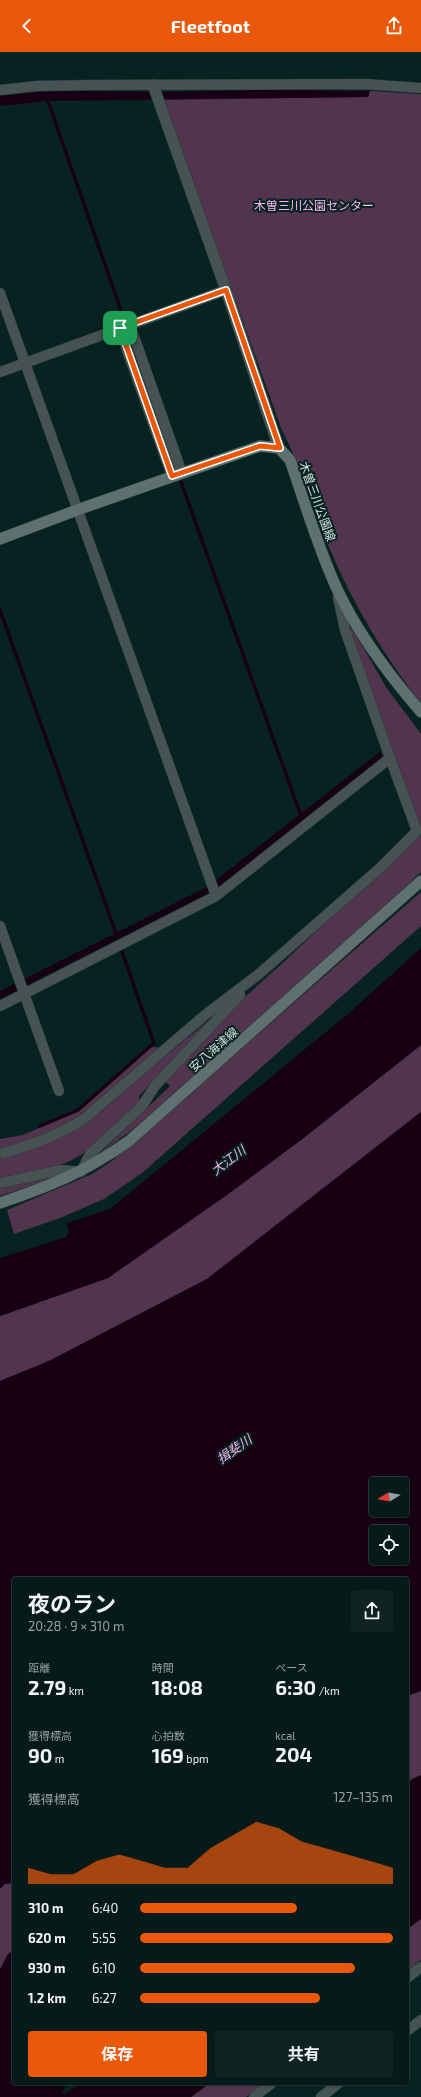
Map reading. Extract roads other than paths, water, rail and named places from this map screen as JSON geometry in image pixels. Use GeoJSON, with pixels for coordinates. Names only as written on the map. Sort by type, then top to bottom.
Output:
{"type":"FeatureCollection","features":[{"type":"Feature","properties":{"kind":"main road"},"geometry":{"type":"LineString","coordinates":[[0,539],[77,510],[260,446],[280,448]]}},
{"type":"Feature","properties":{"kind":"main road","name":"木曽三川公園線"},"geometry":{"type":"LineString","coordinates":[[280,448],[290,460],[337,589],[358,627],[396,683],[421,712]]}},
{"type":"Feature","properties":{"kind":"main road","name":"安八海津線"},"geometry":{"type":"LineString","coordinates":[[0,1203],[43,1188],[81,1172],[129,1141],[421,881]]}},
{"type":"Feature","properties":{"kind":"street"},"geometry":{"type":"LineString","coordinates":[[0,90],[37,86],[154,87],[364,84],[421,88]]}},
{"type":"Feature","properties":{"kind":"street"},"geometry":{"type":"LineString","coordinates":[[154,87],[280,448]]}},
{"type":"Feature","properties":{"kind":"street"},"geometry":{"type":"LineString","coordinates":[[0,372],[226,290]]}},
{"type":"Feature","properties":{"kind":"street"},"geometry":{"type":"LineString","coordinates":[[0,293],[216,894]]}},
{"type":"Feature","properties":{"kind":"street"},"geometry":{"type":"LineString","coordinates":[[130,324],[177,475]]}},
{"type":"Feature","properties":{"kind":"street"},"geometry":{"type":"LineString","coordinates":[[120,328],[177,475]]}},
{"type":"Feature","properties":{"kind":"street"},"geometry":{"type":"LineString","coordinates":[[4,1153],[61,1133],[85,1118],[205,1015],[259,974],[380,868],[416,831],[345,630],[337,589]]}},
{"type":"Feature","properties":{"kind":"street"},"geometry":{"type":"LineString","coordinates":[[0,1006],[24,992],[216,894],[390,758]]}},
{"type":"Feature","properties":{"kind":"street"},"geometry":{"type":"LineString","coordinates":[[0,926],[58,1091]]}},
{"type":"Feature","properties":{"kind":"street"},"geometry":{"type":"LineString","coordinates":[[0,1183],[61,1170],[81,1172],[90,1154],[142,1106],[155,1086],[259,974]]}},
{"type":"Feature","properties":{"kind":"street"},"geometry":{"type":"LineString","coordinates":[[409,1976],[421,1967]]}},
{"type":"Feature","properties":{"kind":"street"},"geometry":{"type":"LineString","coordinates":[[409,2029],[421,2020]]}},
{"type":"Feature","properties":{"kind":"street"},"geometry":{"type":"LineString","coordinates":[[254,2097],[269,2085]]}},
{"type":"Feature","properties":{"kind":"street"},"geometry":{"type":"LineString","coordinates":[[321,2097],[336,2085]]}},
{"type":"Feature","properties":{"kind":"water"},"geometry":{"type":"Polygon","coordinates":[[[265,90],[370,91],[368,97],[48,101],[0,106],[0,96],[47,91],[164,92],[265,90]]]}},
{"type":"Feature","properties":{"kind":"water"},"geometry":{"type":"Polygon","coordinates":[[[381,751],[382,758],[219,888],[0,999],[0,991],[207,887],[381,751]]]}},
{"type":"Feature","properties":{"kind":"water","name":"大江川"},"geometry":{"type":"Polygon","coordinates":[[[421,948],[421,1045],[301,1140],[227,1195],[108,1278],[0,1316],[0,1258],[66,1237],[69,1232],[67,1223],[110,1209],[349,1013],[421,948]]]}},
{"type":"Feature","properties":{"kind":"water","name":"揖斐川"},"geometry":{"type":"Polygon","coordinates":[[[421,1112],[421,1691],[409,1695],[409,1577],[12,1577],[12,1883],[5,1884],[0,1889],[0,1381],[49,1361],[207,1279],[421,1112]]]}},
{"type":"Feature","properties":{"kind":"water"},"geometry":{"type":"Polygon","coordinates":[[[421,1775],[421,1919],[409,1928],[409,1782],[421,1775]]]}},
{"type":"Feature","properties":{"kind":"water"},"geometry":{"type":"Polygon","coordinates":[[[12,1951],[12,2085],[67,2085],[62,2092],[65,2094],[77,2085],[207,2085],[191,2097],[0,2097],[0,1969],[8,1954],[12,1951]]]}},
{"type":"Feature","properties":{"kind":"waterway"},"geometry":{"type":"LineString","coordinates":[[48,101],[125,322]]}},
{"type":"Feature","properties":{"kind":"waterway"},"geometry":{"type":"LineString","coordinates":[[181,482],[300,813]]}},
{"type":"Feature","properties":{"kind":"waterway"},"geometry":{"type":"LineString","coordinates":[[0,610],[117,936]]}},
{"type":"Feature","properties":{"kind":"waterway"},"geometry":{"type":"LineString","coordinates":[[40,1126],[78,1110],[154,1043],[121,949]]}},
{"type":"Feature","properties":{"kind":"park label","name":"木曽三川公園センター"},"geometry":{"type":"Point","coordinates":[314,205]}}]}
